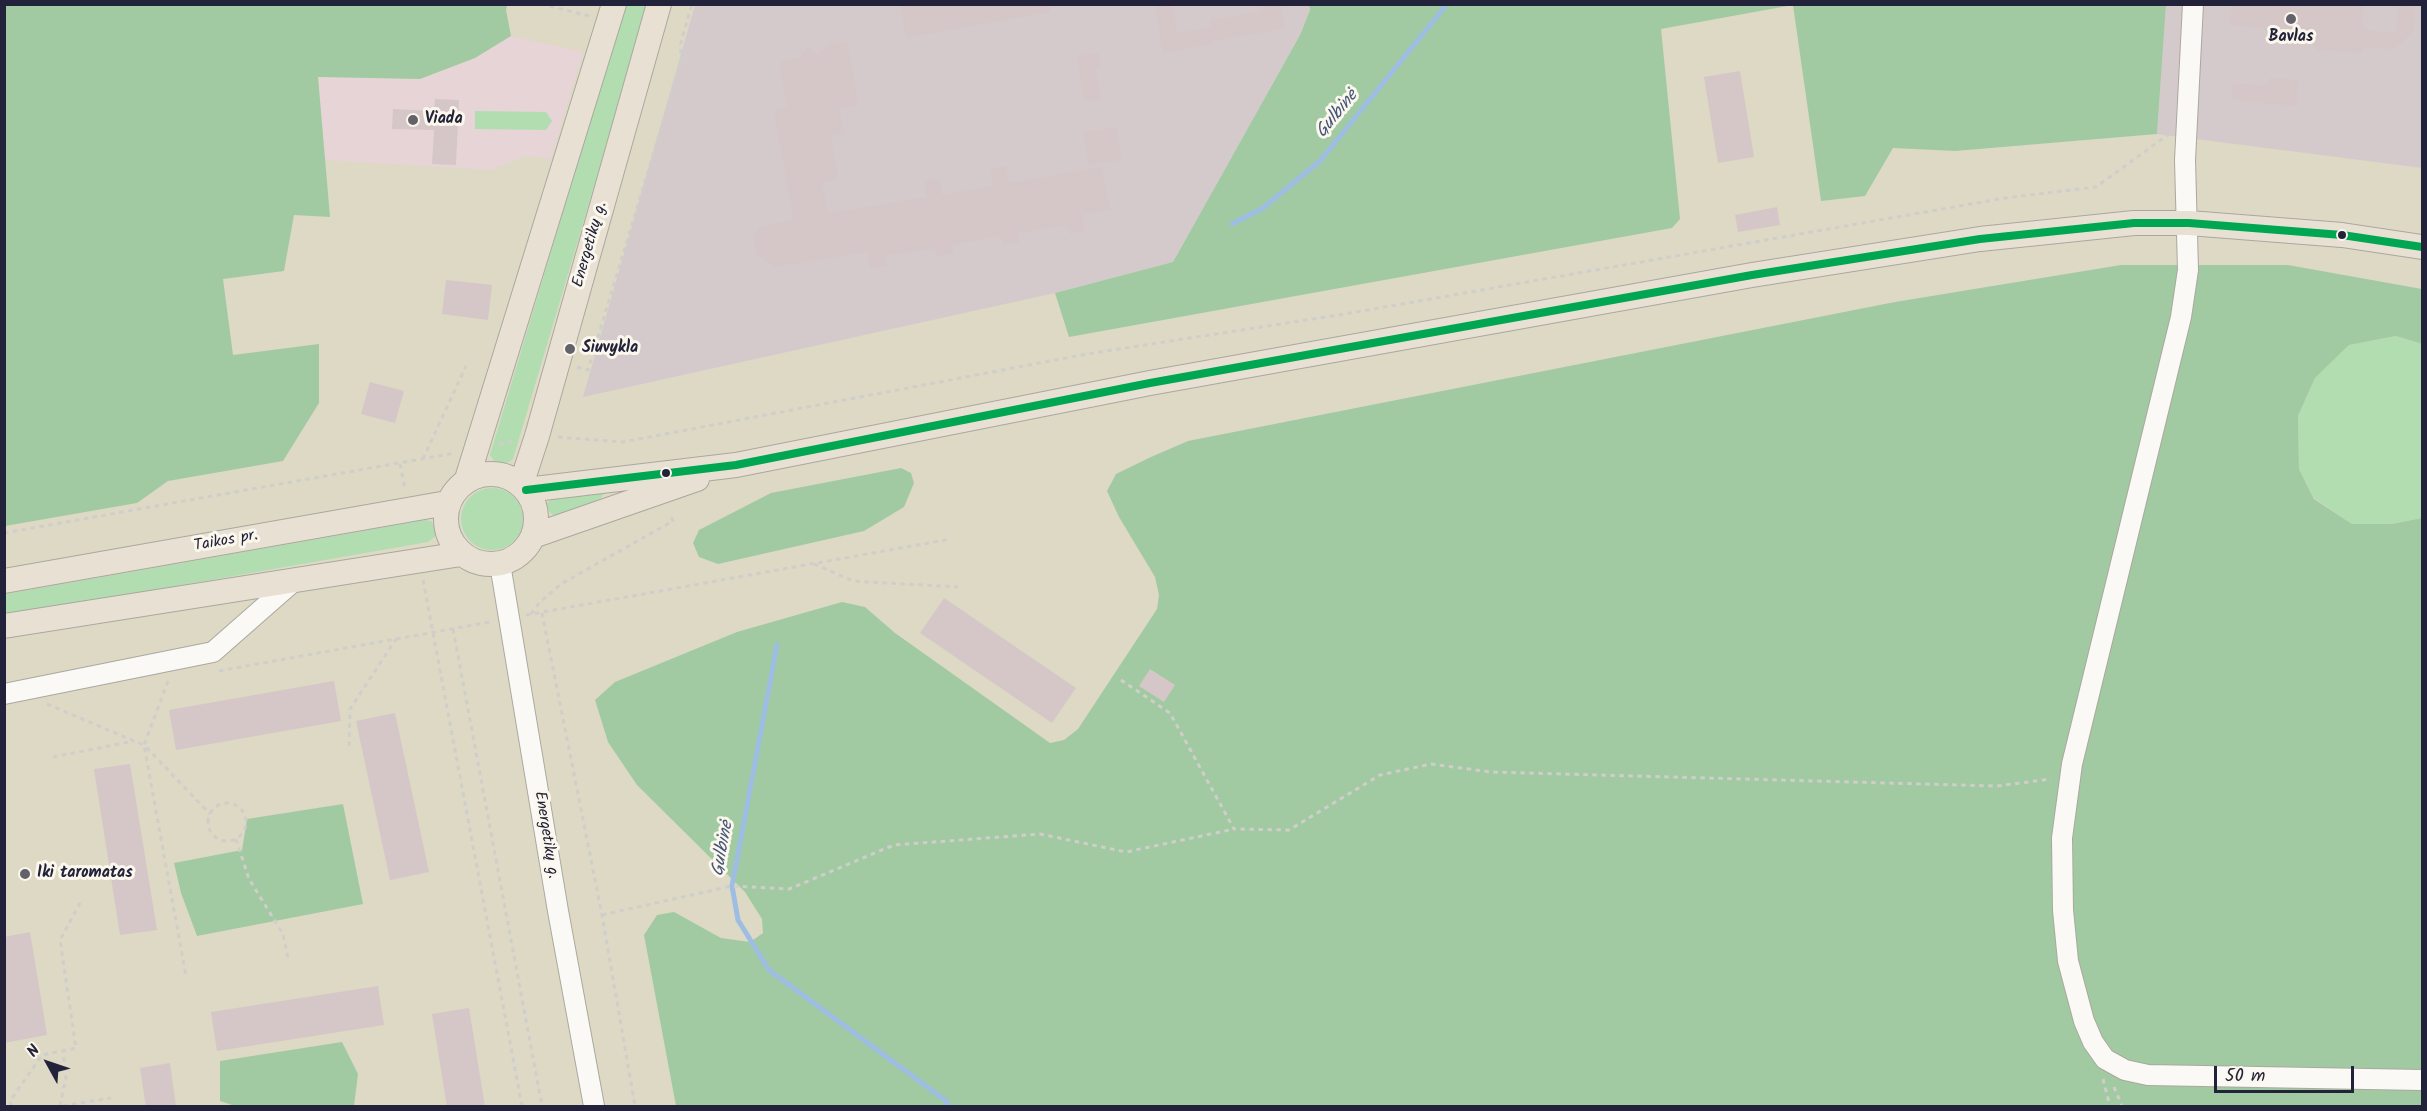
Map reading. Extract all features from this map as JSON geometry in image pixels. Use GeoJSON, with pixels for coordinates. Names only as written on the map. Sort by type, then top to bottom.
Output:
{"type":"FeatureCollection","features":[{"type":"Feature","properties":{"kind":"main road","name":"Energetikų g."},"geometry":{"type":"LineString","coordinates":[[524,487],[659,4]]}},
{"type":"Feature","properties":{"kind":"main road"},"geometry":{"type":"LineString","coordinates":[[467,479],[612,13]]}},
{"type":"Feature","properties":{"kind":"main road"},"geometry":{"type":"LineString","coordinates":[[524,487],[736,465],[933,428],[1150,383],[1763,273],[1980,239],[2134,223],[2188,223],[2342,235],[2422,247]]}},
{"type":"Feature","properties":{"kind":"main road"},"geometry":{"type":"LineString","coordinates":[[533,536],[736,465]]}},
{"type":"Feature","properties":{"kind":"main road"},"geometry":{"type":"LineString","coordinates":[[495,473],[509,477],[524,487],[534,504],[537,520],[533,536],[525,548],[514,558],[500,564],[472,561],[461,554],[446,531],[447,503],[455,490],[467,479],[481,474],[495,473]]}},
{"type":"Feature","properties":{"kind":"main road","name":"Taikos pr."},"geometry":{"type":"LineString","coordinates":[[4,581],[447,503]]}},
{"type":"Feature","properties":{"kind":"main road"},"geometry":{"type":"LineString","coordinates":[[4,626],[461,554]]}},
{"type":"Feature","properties":{"kind":"street"},"geometry":{"type":"LineString","coordinates":[[2193,4],[2185,160],[2188,270],[2181,317],[2071,776],[2062,838],[2063,910],[2068,961],[2092,1042],[2105,1059],[2126,1070],[2148,1075],[2422,1080]]}},
{"type":"Feature","properties":{"kind":"street","name":"Energetikų g."},"geometry":{"type":"LineString","coordinates":[[500,564],[558,911],[594,1107]]}},
{"type":"Feature","properties":{"kind":"street"},"geometry":{"type":"LineString","coordinates":[[4,694],[213,652],[296,580]]}},
{"type":"Feature","properties":{"kind":"path"},"geometry":{"type":"LineString","coordinates":[[541,4],[612,13]]}},
{"type":"Feature","properties":{"kind":"path"},"geometry":{"type":"LineString","coordinates":[[558,362],[588,370],[682,59],[680,46],[692,4]]}},
{"type":"Feature","properties":{"kind":"path"},"geometry":{"type":"LineString","coordinates":[[4,533],[423,459],[537,436],[623,442],[1087,354],[1345,314],[2005,198],[2096,187],[2187,121]]}},
{"type":"Feature","properties":{"kind":"path"},"geometry":{"type":"LineString","coordinates":[[423,459],[466,366]]}},
{"type":"Feature","properties":{"kind":"path"},"geometry":{"type":"LineString","coordinates":[[531,614],[539,603],[561,584],[673,521],[671,517]]}},
{"type":"Feature","properties":{"kind":"path"},"geometry":{"type":"LineString","coordinates":[[522,1107],[433,632],[951,539]]}},
{"type":"Feature","properties":{"kind":"path"},"geometry":{"type":"LineString","coordinates":[[814,564],[853,581],[958,586]]}},
{"type":"Feature","properties":{"kind":"path"},"geometry":{"type":"LineString","coordinates":[[542,612],[602,915],[635,1107]]}},
{"type":"Feature","properties":{"kind":"path"},"geometry":{"type":"LineString","coordinates":[[453,629],[542,1107]]}},
{"type":"Feature","properties":{"kind":"path"},"geometry":{"type":"LineString","coordinates":[[349,746],[350,709],[397,639]]}},
{"type":"Feature","properties":{"kind":"path"},"geometry":{"type":"LineString","coordinates":[[168,680],[144,745],[186,976]]}},
{"type":"Feature","properties":{"kind":"path"},"geometry":{"type":"LineString","coordinates":[[1121,680],[1170,713],[1234,829]]}},
{"type":"Feature","properties":{"kind":"path"},"geometry":{"type":"LineString","coordinates":[[43,703],[144,745],[210,814]]}},
{"type":"Feature","properties":{"kind":"path"},"geometry":{"type":"LineString","coordinates":[[53,757],[134,741]]}},
{"type":"Feature","properties":{"kind":"path"},"geometry":{"type":"LineString","coordinates":[[602,915],[732,886],[789,889],[894,845],[1040,834],[1126,852],[1234,829],[1289,830],[1380,775],[1431,764],[1491,772],[1997,786],[2071,776]]}},
{"type":"Feature","properties":{"kind":"path"},"geometry":{"type":"LineString","coordinates":[[221,804],[234,805],[242,810],[245,816],[245,829],[236,839],[223,841],[213,835],[208,821],[210,814],[221,804]]}},
{"type":"Feature","properties":{"kind":"path"},"geometry":{"type":"LineString","coordinates":[[236,839],[249,879],[283,934],[288,958]]}},
{"type":"Feature","properties":{"kind":"path"},"geometry":{"type":"LineString","coordinates":[[11,1107],[10,1101],[42,1055],[76,1048],[60,940],[81,901]]}},
{"type":"Feature","properties":{"kind":"path"},"geometry":{"type":"LineString","coordinates":[[63,1051],[66,1077],[61,1107],[111,1098]]}},
{"type":"Feature","properties":{"kind":"path"},"geometry":{"type":"LineString","coordinates":[[2105,1059],[2103,1084],[2110,1107]]}},
{"type":"Feature","properties":{"kind":"shaded area"},"geometry":{"type":"Polygon","coordinates":[[[695,5],[1309,5],[1310,10],[1300,35],[1173,262],[1055,293],[583,397],[695,5]]]}},
{"type":"Feature","properties":{"kind":"shaded area"},"geometry":{"type":"Polygon","coordinates":[[[2166,5],[2422,5],[2422,168],[2157,134],[2166,5]]]}},
{"type":"Feature","properties":{"kind":"shaded area"},"geometry":{"type":"Polygon","coordinates":[[[511,36],[583,52],[551,159],[526,156],[491,170],[325,160],[318,77],[420,79],[475,58],[511,36]]]}},
{"type":"Feature","properties":{"kind":"green space"},"geometry":{"type":"Polygon","coordinates":[[[5,4],[507,5],[511,36],[475,58],[420,79],[318,77],[330,217],[294,215],[284,271],[223,279],[233,355],[319,344],[319,403],[283,461],[168,481],[137,503],[5,526],[5,4]]]}},
{"type":"Feature","properties":{"kind":"green space"},"geometry":{"type":"Polygon","coordinates":[[[625,5],[648,5],[513,459],[503,466],[497,465],[490,455],[625,5]]]}},
{"type":"Feature","properties":{"kind":"green space"},"geometry":{"type":"Polygon","coordinates":[[[1309,5],[1793,5],[1661,29],[1680,219],[1672,228],[1069,337],[1055,293],[1173,262],[1300,35],[1310,10],[1309,5]]]}},
{"type":"Feature","properties":{"kind":"green space"},"geometry":{"type":"Polygon","coordinates":[[[1793,5],[2166,5],[2157,134],[1955,151],[1893,148],[1865,196],[1821,201],[1793,5]]]}},
{"type":"Feature","properties":{"kind":"green space"},"geometry":{"type":"Polygon","coordinates":[[[475,111],[546,112],[552,121],[546,130],[475,129],[475,111]]]}},
{"type":"Feature","properties":{"kind":"green space"},"geometry":{"type":"Polygon","coordinates":[[[2121,265],[2288,265],[2422,289],[2422,344],[2396,336],[2349,345],[2315,378],[2298,416],[2299,469],[2314,499],[2352,524],[2392,524],[2422,518],[2422,1106],[676,1106],[644,935],[657,915],[674,912],[721,938],[750,942],[763,933],[762,919],[745,892],[637,785],[608,742],[595,700],[615,682],[737,632],[842,602],[865,607],[895,633],[1050,743],[1064,740],[1078,729],[1157,609],[1159,595],[1155,577],[1119,517],[1107,491],[1116,474],[1151,457],[1188,441],[1895,302],[2121,265]]]}},
{"type":"Feature","properties":{"kind":"green space"},"geometry":{"type":"Polygon","coordinates":[[[2396,336],[2422,344],[2422,518],[2392,524],[2352,524],[2314,498],[2299,469],[2298,416],[2315,378],[2349,345],[2396,336]]]}},
{"type":"Feature","properties":{"kind":"green space"},"geometry":{"type":"Polygon","coordinates":[[[901,468],[911,473],[914,483],[904,507],[864,531],[718,564],[699,557],[693,543],[699,530],[771,493],[901,468]]]}},
{"type":"Feature","properties":{"kind":"green space"},"geometry":{"type":"Polygon","coordinates":[[[486,488],[498,488],[514,497],[521,507],[523,519],[521,531],[514,541],[498,550],[486,550],[475,545],[466,536],[461,525],[461,513],[466,502],[475,493],[486,488]]]}},
{"type":"Feature","properties":{"kind":"green space"},"geometry":{"type":"Polygon","coordinates":[[[600,490],[603,495],[600,499],[554,516],[547,509],[547,503],[551,500],[600,490]]]}},
{"type":"Feature","properties":{"kind":"green space"},"geometry":{"type":"Polygon","coordinates":[[[425,520],[431,521],[437,530],[437,535],[428,542],[5,616],[5,594],[425,520]]]}},
{"type":"Feature","properties":{"kind":"green space"},"geometry":{"type":"Polygon","coordinates":[[[343,804],[363,904],[197,936],[181,893],[174,863],[242,850],[247,819],[343,804]]]}},
{"type":"Feature","properties":{"kind":"green space"},"geometry":{"type":"Polygon","coordinates":[[[342,1042],[358,1074],[354,1106],[235,1106],[220,1101],[220,1061],[342,1042]]]}},
{"type":"Feature","properties":{"kind":"building"},"geometry":{"type":"Polygon","coordinates":[[[900,4],[1050,4],[1050,12],[906,38],[900,4]]]}},
{"type":"Feature","properties":{"kind":"building"},"geometry":{"type":"Polygon","coordinates":[[[1155,4],[1173,4],[1177,33],[1211,27],[1209,20],[1263,11],[1262,4],[1281,4],[1285,29],[1214,41],[1214,44],[1162,53],[1155,4]]]}},
{"type":"Feature","properties":{"kind":"building"},"geometry":{"type":"Polygon","coordinates":[[[2231,4],[2364,4],[2362,24],[2372,31],[2396,33],[2398,4],[2415,4],[2413,32],[2395,49],[2364,48],[2361,53],[2316,50],[2311,44],[2275,42],[2263,28],[2230,25],[2231,4]]]}},
{"type":"Feature","properties":{"kind":"building"},"geometry":{"type":"Polygon","coordinates":[[[848,41],[858,105],[839,108],[844,134],[831,136],[838,180],[822,182],[828,213],[926,197],[924,181],[939,178],[942,195],[993,186],[990,169],[1006,166],[1009,183],[1102,167],[1110,210],[1082,214],[1085,231],[1069,234],[1068,225],[1018,233],[1019,242],[1002,245],[1001,236],[952,245],[954,254],[936,257],[935,248],[885,256],[887,266],[870,269],[867,252],[774,267],[756,254],[753,236],[761,226],[793,220],[774,109],[787,107],[779,62],[799,58],[808,47],[818,55],[827,45],[848,41]]]}},
{"type":"Feature","properties":{"kind":"building"},"geometry":{"type":"Polygon","coordinates":[[[1099,53],[1101,68],[1096,69],[1101,99],[1084,102],[1077,56],[1099,53]]]}},
{"type":"Feature","properties":{"kind":"building"},"geometry":{"type":"Polygon","coordinates":[[[1740,71],[1754,157],[1718,163],[1704,77],[1740,71]]]}},
{"type":"Feature","properties":{"kind":"building"},"geometry":{"type":"Polygon","coordinates":[[[2269,78],[2298,80],[2297,106],[2232,100],[2233,83],[2268,86],[2269,78]]]}},
{"type":"Feature","properties":{"kind":"building"},"geometry":{"type":"Polygon","coordinates":[[[435,99],[459,100],[456,165],[432,164],[434,130],[392,129],[393,109],[434,111],[435,99]]]}},
{"type":"Feature","properties":{"kind":"building"},"geometry":{"type":"Polygon","coordinates":[[[1116,127],[1122,160],[1088,165],[1083,132],[1116,127]]]}},
{"type":"Feature","properties":{"kind":"building"},"geometry":{"type":"Polygon","coordinates":[[[1777,207],[1780,225],[1738,232],[1735,215],[1777,207]]]}},
{"type":"Feature","properties":{"kind":"building"},"geometry":{"type":"Polygon","coordinates":[[[446,280],[492,285],[488,320],[442,314],[446,280]]]}},
{"type":"Feature","properties":{"kind":"building"},"geometry":{"type":"Polygon","coordinates":[[[370,382],[404,391],[395,423],[361,414],[370,382]]]}},
{"type":"Feature","properties":{"kind":"building"},"geometry":{"type":"Polygon","coordinates":[[[944,598],[1076,688],[1052,723],[920,633],[944,598]]]}},
{"type":"Feature","properties":{"kind":"building"},"geometry":{"type":"Polygon","coordinates":[[[1150,669],[1175,685],[1164,702],[1139,686],[1150,669]]]}},
{"type":"Feature","properties":{"kind":"building"},"geometry":{"type":"Polygon","coordinates":[[[334,681],[341,721],[176,750],[169,710],[334,681]]]}},
{"type":"Feature","properties":{"kind":"building"},"geometry":{"type":"Polygon","coordinates":[[[395,713],[429,872],[390,880],[356,721],[395,713]]]}},
{"type":"Feature","properties":{"kind":"building"},"geometry":{"type":"Polygon","coordinates":[[[130,764],[157,930],[120,935],[94,769],[130,764]]]}},
{"type":"Feature","properties":{"kind":"building"},"geometry":{"type":"Polygon","coordinates":[[[30,932],[47,1035],[4,1043],[4,937],[30,932]]]}},
{"type":"Feature","properties":{"kind":"building"},"geometry":{"type":"Polygon","coordinates":[[[378,986],[384,1025],[217,1051],[211,1012],[378,986]]]}},
{"type":"Feature","properties":{"kind":"building"},"geometry":{"type":"Polygon","coordinates":[[[469,1008],[485,1107],[447,1107],[432,1014],[469,1008]]]}},
{"type":"Feature","properties":{"kind":"building"},"geometry":{"type":"Polygon","coordinates":[[[170,1063],[176,1107],[146,1107],[140,1068],[170,1063]]]}},
{"type":"Feature","properties":{"kind":"waterway","name":"Gulbinė"},"geometry":{"type":"LineString","coordinates":[[1232,224],[1263,208],[1320,161],[1447,4]]}},
{"type":"Feature","properties":{"kind":"waterway","name":"Gulbinė"},"geometry":{"type":"LineString","coordinates":[[777,645],[732,886],[738,920],[769,970],[945,1100],[949,1106]]}},
{"type":"Feature","properties":{"kind":"transit line"},"geometry":{"type":"LineString","coordinates":[[526,490],[736,465],[1150,383],[1752,275],[1980,239],[2134,223],[2189,223],[2342,235],[2422,247]]}},
{"type":"Feature","properties":{"kind":"place","name":"Bavlas"},"geometry":{"type":"Point","coordinates":[2291,19]}},
{"type":"Feature","properties":{"kind":"place","name":"Viada"},"geometry":{"type":"Point","coordinates":[413,120]}},
{"type":"Feature","properties":{"kind":"place","name":"Siuvykla"},"geometry":{"type":"Point","coordinates":[570,349]}},
{"type":"Feature","properties":{"kind":"place","name":"Iki taromatas"},"geometry":{"type":"Point","coordinates":[25,874]}}]}
